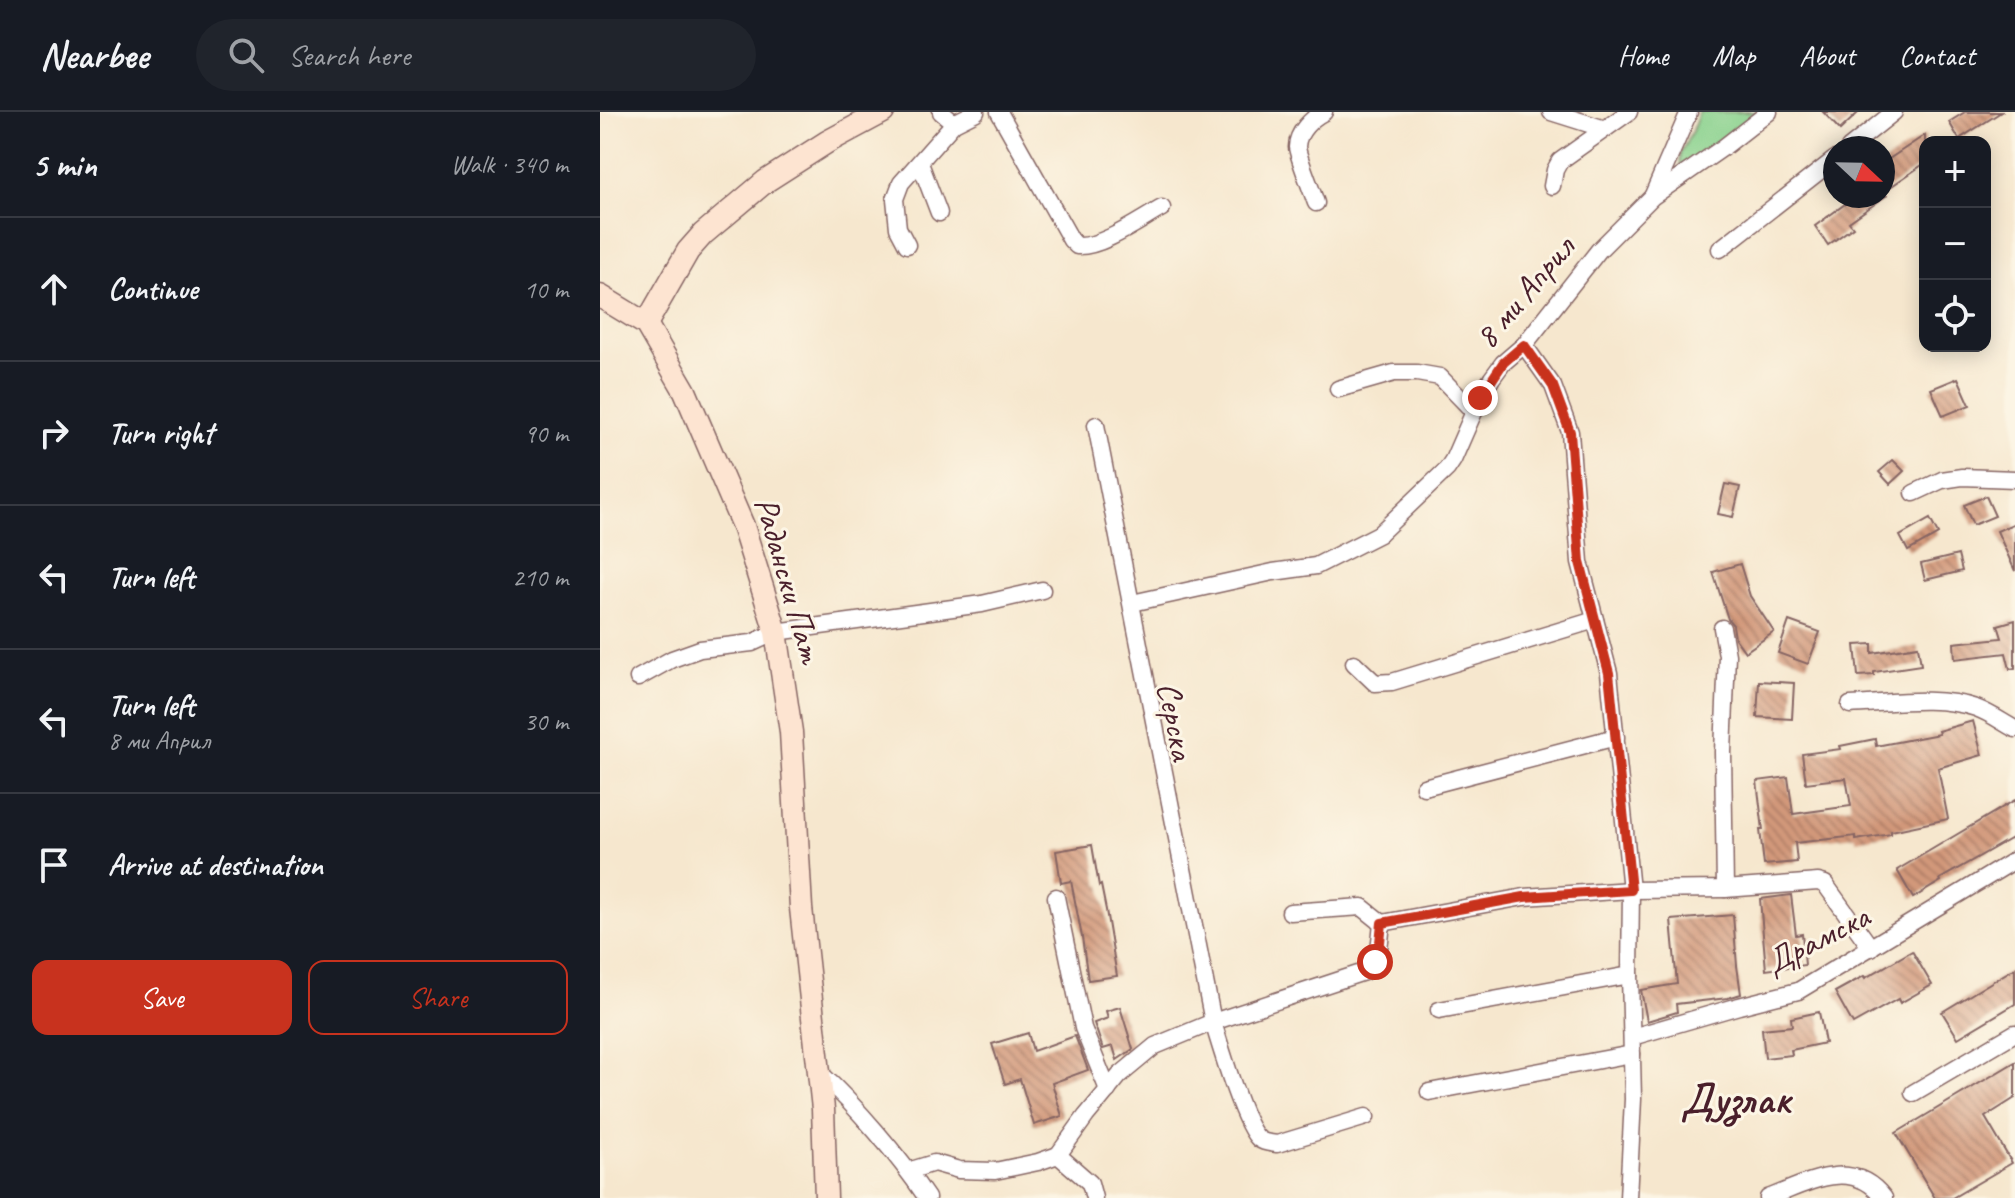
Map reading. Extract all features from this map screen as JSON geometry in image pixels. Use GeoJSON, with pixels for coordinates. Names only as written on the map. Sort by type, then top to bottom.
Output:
{"type":"FeatureCollection","features":[{"type":"Feature","properties":{"kind":"street"},"geometry":{"type":"LineString","coordinates":[[600,296],[646,324],[688,251],[703,234],[766,181],[827,142],[883,112]]}},
{"type":"Feature","properties":{"kind":"street"},"geometry":{"type":"LineString","coordinates":[[941,112],[954,123]]}},
{"type":"Feature","properties":{"kind":"street"},"geometry":{"type":"LineString","coordinates":[[907,245],[898,228],[895,199],[901,183],[954,123],[976,112]]}},
{"type":"Feature","properties":{"kind":"street"},"geometry":{"type":"LineString","coordinates":[[999,112],[1077,246],[1099,243],[1162,208]]}},
{"type":"Feature","properties":{"kind":"street"},"geometry":{"type":"LineString","coordinates":[[1316,203],[1297,146],[1302,130],[1324,112]]}},
{"type":"Feature","properties":{"kind":"street"},"geometry":{"type":"LineString","coordinates":[[1551,112],[1605,129]]}},
{"type":"Feature","properties":{"kind":"street"},"geometry":{"type":"LineString","coordinates":[[1552,186],[1560,161],[1629,112]]}},
{"type":"Feature","properties":{"kind":"street"},"geometry":{"type":"LineString","coordinates":[[1652,197],[1689,112]]}},
{"type":"Feature","properties":{"kind":"street","name":"8 ми Април"},"geometry":{"type":"LineString","coordinates":[[1132,603],[1273,572],[1316,566],[1379,534],[1447,469],[1480,398],[1503,363],[1524,345],[1599,250],[1652,197],[1769,112]]}},
{"type":"Feature","properties":{"kind":"street"},"geometry":{"type":"LineString","coordinates":[[1864,136],[1894,112]]}},
{"type":"Feature","properties":{"kind":"street"},"geometry":{"type":"LineString","coordinates":[[920,163],[939,213]]}},
{"type":"Feature","properties":{"kind":"street"},"geometry":{"type":"LineString","coordinates":[[1720,249],[1823,168]]}},
{"type":"Feature","properties":{"kind":"street","name":"Радански Пат"},"geometry":{"type":"LineString","coordinates":[[646,324],[685,391],[743,526],[776,632],[791,732],[801,908],[823,1109],[826,1198]]}},
{"type":"Feature","properties":{"kind":"street"},"geometry":{"type":"LineString","coordinates":[[1524,345],[1553,386],[1570,432],[1580,562],[1609,673],[1631,890],[1633,1099],[1628,1198]]}},
{"type":"Feature","properties":{"kind":"street"},"geometry":{"type":"LineString","coordinates":[[1338,389],[1394,373],[1417,373],[1440,377],[1474,412]]}},
{"type":"Feature","properties":{"kind":"street","name":"Серска"},"geometry":{"type":"LineString","coordinates":[[1132,603],[1097,429],[1092,434],[1170,857],[1213,1022]]}},
{"type":"Feature","properties":{"kind":"street"},"geometry":{"type":"LineString","coordinates":[[1914,493],[1942,480],[1962,477],[2015,479]]}},
{"type":"Feature","properties":{"kind":"street"},"geometry":{"type":"LineString","coordinates":[[638,678],[672,659],[700,649],[752,643],[776,632],[982,604],[1042,590]]}},
{"type":"Feature","properties":{"kind":"street"},"geometry":{"type":"LineString","coordinates":[[1132,603],[1213,1022],[1252,1132],[1262,1142],[1277,1144],[1366,1117]]}},
{"type":"Feature","properties":{"kind":"street"},"geometry":{"type":"LineString","coordinates":[[1354,663],[1375,683],[1392,682],[1595,620]]}},
{"type":"Feature","properties":{"kind":"street"},"geometry":{"type":"LineString","coordinates":[[1722,628],[1727,655],[1723,752],[1725,889]]}},
{"type":"Feature","properties":{"kind":"street"},"geometry":{"type":"LineString","coordinates":[[1850,705],[1926,701],[1957,703],[1987,712],[2015,729]]}},
{"type":"Feature","properties":{"kind":"street"},"geometry":{"type":"LineString","coordinates":[[1424,787],[1616,737]]}},
{"type":"Feature","properties":{"kind":"street","name":"Драмска"},"geometry":{"type":"LineString","coordinates":[[1429,1092],[1632,1046],[1739,1006],[1798,991],[2015,860]]}},
{"type":"Feature","properties":{"kind":"street"},"geometry":{"type":"LineString","coordinates":[[1290,912],[1362,907],[1382,923],[1524,897],[1818,882],[1825,884],[1871,948]]}},
{"type":"Feature","properties":{"kind":"street"},"geometry":{"type":"LineString","coordinates":[[1056,897],[1083,1028],[1108,1090]]}},
{"type":"Feature","properties":{"kind":"street"},"geometry":{"type":"LineString","coordinates":[[908,1171],[934,1163],[959,1170],[995,1171],[1058,1155],[1120,1075],[1155,1046],[1213,1022],[1364,972],[1375,962],[1379,952],[1382,923]]}},
{"type":"Feature","properties":{"kind":"street"},"geometry":{"type":"LineString","coordinates":[[1439,1010],[1630,975]]}},
{"type":"Feature","properties":{"kind":"street"},"geometry":{"type":"LineString","coordinates":[[1913,1093],[2015,1033]]}},
{"type":"Feature","properties":{"kind":"street"},"geometry":{"type":"LineString","coordinates":[[819,1072],[908,1171],[927,1198]]}},
{"type":"Feature","properties":{"kind":"street"},"geometry":{"type":"LineString","coordinates":[[1058,1155],[1090,1183],[1094,1198]]}},
{"type":"Feature","properties":{"kind":"street"},"geometry":{"type":"LineString","coordinates":[[1768,1198],[1831,1174],[1855,1177],[1873,1185],[1884,1198]]}},
{"type":"Feature","properties":{"kind":"green space"},"geometry":{"type":"Polygon","coordinates":[[[1699,112],[1759,112],[1687,169],[1680,166],[1680,154],[1699,112]]]}},
{"type":"Feature","properties":{"kind":"building"},"geometry":{"type":"Polygon","coordinates":[[[1823,112],[1859,112],[1840,130],[1823,112]]]}},
{"type":"Feature","properties":{"kind":"building"},"geometry":{"type":"Polygon","coordinates":[[[1965,112],[2001,112],[1964,136],[1957,136],[1949,122],[1965,112]]]}},
{"type":"Feature","properties":{"kind":"building"},"geometry":{"type":"Polygon","coordinates":[[[1919,139],[1919,167],[1895,184],[1895,155],[1919,139]]]}},
{"type":"Feature","properties":{"kind":"building"},"geometry":{"type":"Polygon","coordinates":[[[1840,208],[1869,208],[1849,222],[1853,227],[1828,245],[1815,226],[1840,208]]]}},
{"type":"Feature","properties":{"kind":"building"},"geometry":{"type":"Polygon","coordinates":[[[1958,378],[1970,405],[1943,416],[1931,389],[1958,378]]]}},
{"type":"Feature","properties":{"kind":"building"},"geometry":{"type":"Polygon","coordinates":[[[1893,460],[1904,471],[1890,484],[1879,472],[1893,460]]]}},
{"type":"Feature","properties":{"kind":"building"},"geometry":{"type":"Polygon","coordinates":[[[1725,484],[1740,487],[1733,517],[1718,514],[1725,484]]]}},
{"type":"Feature","properties":{"kind":"building"},"geometry":{"type":"Polygon","coordinates":[[[1986,496],[1995,516],[1973,525],[1964,505],[1986,496]]]}},
{"type":"Feature","properties":{"kind":"building"},"geometry":{"type":"Polygon","coordinates":[[[1930,519],[1938,534],[1908,551],[1900,536],[1930,519]]]}},
{"type":"Feature","properties":{"kind":"building"},"geometry":{"type":"Polygon","coordinates":[[[2015,523],[2015,571],[1997,531],[2015,523]]]}},
{"type":"Feature","properties":{"kind":"building"},"geometry":{"type":"Polygon","coordinates":[[[1958,555],[1962,571],[1925,580],[1921,564],[1958,555]]]}},
{"type":"Feature","properties":{"kind":"building"},"geometry":{"type":"Polygon","coordinates":[[[1740,564],[1750,596],[1774,632],[1745,652],[1735,638],[1713,572],[1740,564]]]}},
{"type":"Feature","properties":{"kind":"building"},"geometry":{"type":"Polygon","coordinates":[[[2015,620],[2015,668],[2010,669],[2006,653],[1955,659],[1954,643],[2002,638],[1998,625],[2015,620]]]}},
{"type":"Feature","properties":{"kind":"building"},"geometry":{"type":"Polygon","coordinates":[[[1789,621],[1820,632],[1808,664],[1778,653],[1789,621]]]}},
{"type":"Feature","properties":{"kind":"building"},"geometry":{"type":"Polygon","coordinates":[[[1872,644],[1872,653],[1918,646],[1921,665],[1858,676],[1855,645],[1872,644]]]}},
{"type":"Feature","properties":{"kind":"building"},"geometry":{"type":"Polygon","coordinates":[[[1759,681],[1794,683],[1792,719],[1757,717],[1759,681]]]}},
{"type":"Feature","properties":{"kind":"building"},"geometry":{"type":"Polygon","coordinates":[[[1973,721],[1982,755],[1938,768],[1948,819],[1856,840],[1856,836],[1795,843],[1797,862],[1764,865],[1757,781],[1788,777],[1793,814],[1851,806],[1846,778],[1806,783],[1802,754],[1841,749],[1840,746],[1875,739],[1876,746],[1939,734],[1938,731],[1973,721]]]}},
{"type":"Feature","properties":{"kind":"building"},"geometry":{"type":"Polygon","coordinates":[[[2015,800],[2015,836],[1913,898],[1897,870],[2015,800]]]}},
{"type":"Feature","properties":{"kind":"building"},"geometry":{"type":"Polygon","coordinates":[[[1092,845],[1117,976],[1088,980],[1071,881],[1061,883],[1056,851],[1092,845]]]}},
{"type":"Feature","properties":{"kind":"building"},"geometry":{"type":"Polygon","coordinates":[[[1791,895],[1796,935],[1802,934],[1805,965],[1766,970],[1760,899],[1791,895]]]}},
{"type":"Feature","properties":{"kind":"building"},"geometry":{"type":"Polygon","coordinates":[[[1733,915],[1741,994],[1676,1004],[1677,1012],[1647,1021],[1641,990],[1677,984],[1671,920],[1733,915]]]}},
{"type":"Feature","properties":{"kind":"building"},"geometry":{"type":"Polygon","coordinates":[[[1912,951],[1932,985],[1900,1003],[1898,999],[1853,1024],[1835,992],[1912,951]]]}},
{"type":"Feature","properties":{"kind":"building"},"geometry":{"type":"Polygon","coordinates":[[[2015,968],[2015,1004],[1958,1038],[1942,1012],[2015,968]]]}},
{"type":"Feature","properties":{"kind":"building"},"geometry":{"type":"Polygon","coordinates":[[[1120,1007],[1133,1049],[1117,1060],[1113,1046],[1103,1049],[1094,1023],[1108,1018],[1106,1011],[1120,1007]]]}},
{"type":"Feature","properties":{"kind":"building"},"geometry":{"type":"Polygon","coordinates":[[[1819,1012],[1825,1043],[1791,1050],[1792,1055],[1765,1058],[1762,1029],[1792,1026],[1791,1018],[1819,1012]]]}},
{"type":"Feature","properties":{"kind":"building"},"geometry":{"type":"Polygon","coordinates":[[[1028,1033],[1033,1051],[1075,1036],[1088,1070],[1052,1083],[1062,1116],[1034,1125],[1020,1079],[1005,1084],[992,1044],[1028,1033]]]}},
{"type":"Feature","properties":{"kind":"building"},"geometry":{"type":"Polygon","coordinates":[[[2015,1062],[2015,1098],[1985,1117],[2012,1163],[1952,1198],[1935,1198],[1896,1133],[2015,1062]]]}},
{"type":"Feature","properties":{"kind":"district","name":"Дузлак"},"geometry":{"type":"Point","coordinates":[1736,1099]}},
{"type":"Feature","properties":{"kind":"route"},"geometry":{"type":"LineString","coordinates":[[1375,962],[1382,923],[1524,897],[1631,890],[1609,673],[1580,562],[1570,432],[1553,386],[1524,345],[1503,363],[1480,398]]}}]}
